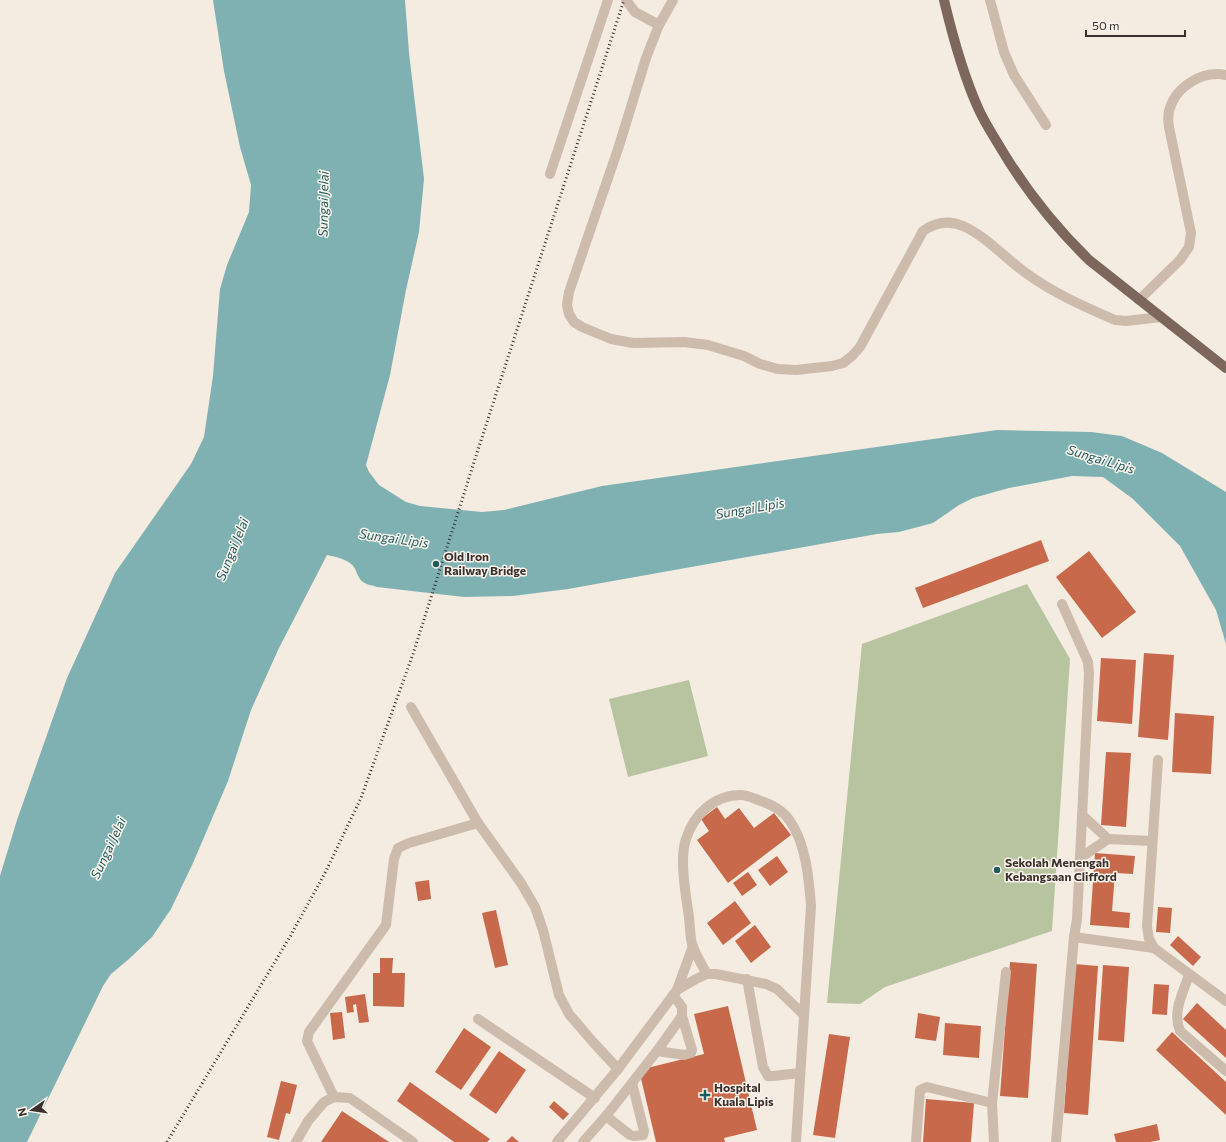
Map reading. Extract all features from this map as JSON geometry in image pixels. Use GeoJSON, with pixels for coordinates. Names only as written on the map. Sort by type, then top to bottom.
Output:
{"type":"FeatureCollection","features":[{"type":"Feature","properties":{"kind":"main road"},"geometry":{"type":"LineString","coordinates":[[944,0],[958,53],[967,81],[980,112],[1012,167],[1051,220],[1068,240],[1089,260],[1226,368]]}},
{"type":"Feature","properties":{"kind":"street"},"geometry":{"type":"LineString","coordinates":[[550,174],[608,0]]}},
{"type":"Feature","properties":{"kind":"street"},"geometry":{"type":"LineString","coordinates":[[626,0],[634,12],[659,25]]}},
{"type":"Feature","properties":{"kind":"street"},"geometry":{"type":"LineString","coordinates":[[673,0],[659,25],[646,58],[619,146],[569,292],[567,305],[568,314],[574,322],[582,327],[611,339],[633,343],[684,342],[708,345],[744,356],[760,364],[778,369],[796,370],[832,366],[844,363],[860,346],[923,231],[931,225],[941,222],[950,222],[964,226],[1027,274],[1046,286],[1115,320],[1161,317]]}},
{"type":"Feature","properties":{"kind":"street"},"geometry":{"type":"LineString","coordinates":[[990,0],[1004,52],[1014,75],[1046,125]]}},
{"type":"Feature","properties":{"kind":"street"},"geometry":{"type":"LineString","coordinates":[[1138,300],[1180,260],[1189,246],[1191,233],[1169,126],[1169,112],[1171,106],[1178,92],[1196,79],[1213,75],[1226,75]]}},
{"type":"Feature","properties":{"kind":"street"},"geometry":{"type":"LineString","coordinates":[[1056,1142],[1074,937],[1077,919],[1090,688],[1088,662],[1062,604]]}},
{"type":"Feature","properties":{"kind":"street"},"geometry":{"type":"LineString","coordinates":[[411,707],[478,823],[521,883],[535,907],[543,930],[559,995],[569,1014],[618,1069]]}},
{"type":"Feature","properties":{"kind":"street"},"geometry":{"type":"LineString","coordinates":[[1158,760],[1147,933],[1154,948],[1226,1001]]}},
{"type":"Feature","properties":{"kind":"street"},"geometry":{"type":"LineString","coordinates":[[707,974],[693,946],[685,887],[683,852],[686,839],[695,820],[711,803],[724,796],[742,795],[774,806],[790,820],[796,831],[810,880],[811,906],[796,1142]]}},
{"type":"Feature","properties":{"kind":"street"},"geometry":{"type":"LineString","coordinates":[[1082,815],[1108,839]]}},
{"type":"Feature","properties":{"kind":"street"},"geometry":{"type":"LineString","coordinates":[[334,1097],[307,1041],[309,1032],[386,925],[394,859],[398,848],[409,843],[478,823]]}},
{"type":"Feature","properties":{"kind":"street"},"geometry":{"type":"LineString","coordinates":[[1080,858],[1108,839],[1152,841]]}},
{"type":"Feature","properties":{"kind":"street"},"geometry":{"type":"LineString","coordinates":[[1074,937],[1154,948]]}},
{"type":"Feature","properties":{"kind":"street"},"geometry":{"type":"LineString","coordinates":[[657,1051],[684,1055],[690,1053],[692,1050],[682,1016],[682,1007],[675,993],[693,946]]}},
{"type":"Feature","properties":{"kind":"street"},"geometry":{"type":"LineString","coordinates":[[994,1142],[992,1103],[1006,972]]}},
{"type":"Feature","properties":{"kind":"street"},"geometry":{"type":"LineString","coordinates":[[557,1142],[618,1069],[675,993],[686,984],[707,974],[747,979],[766,984],[777,989],[804,1015]]}},
{"type":"Feature","properties":{"kind":"street"},"geometry":{"type":"LineString","coordinates":[[1189,975],[1176,1012],[1177,1025],[1180,1031],[1226,1071]]}},
{"type":"Feature","properties":{"kind":"street"},"geometry":{"type":"LineString","coordinates":[[747,979],[763,1068],[768,1076],[800,1073]]}},
{"type":"Feature","properties":{"kind":"street"},"geometry":{"type":"LineString","coordinates":[[583,1142],[632,1083],[682,1016]]}},
{"type":"Feature","properties":{"kind":"street"},"geometry":{"type":"LineString","coordinates":[[478,1019],[595,1098]]}},
{"type":"Feature","properties":{"kind":"street"},"geometry":{"type":"LineString","coordinates":[[606,1116],[630,1135],[643,1135],[644,1131],[632,1083]]}},
{"type":"Feature","properties":{"kind":"street"},"geometry":{"type":"LineString","coordinates":[[916,1142],[920,1090],[927,1087],[992,1103]]}},
{"type":"Feature","properties":{"kind":"street"},"geometry":{"type":"LineString","coordinates":[[296,1142],[308,1121],[324,1102],[334,1097],[350,1098],[413,1142]]}},
{"type":"Feature","properties":{"kind":"green space"},"geometry":{"type":"Polygon","coordinates":[[[1027,584],[1070,659],[1052,931],[885,987],[860,1004],[827,1003],[862,644],[1027,584]]]}},
{"type":"Feature","properties":{"kind":"green space"},"geometry":{"type":"Polygon","coordinates":[[[689,680],[708,756],[628,777],[609,699],[689,680]]]}},
{"type":"Feature","properties":{"kind":"water"},"geometry":{"type":"Polygon","coordinates":[[[213,0],[405,0],[409,53],[424,179],[419,232],[406,290],[390,375],[366,465],[369,472],[379,485],[406,502],[420,506],[482,512],[504,510],[602,486],[997,430],[1091,432],[1122,436],[1162,453],[1226,492],[1226,644],[1216,610],[1180,546],[1133,499],[1103,477],[1072,476],[1009,488],[973,498],[959,505],[933,523],[899,532],[877,534],[568,589],[513,596],[464,597],[377,587],[361,581],[354,567],[349,562],[327,555],[279,648],[251,710],[228,781],[193,863],[171,909],[152,937],[111,974],[103,986],[27,1142],[0,1142],[0,876],[17,820],[67,678],[115,573],[191,464],[204,437],[213,376],[220,289],[227,265],[249,212],[251,185],[240,147],[224,71],[213,0]]]}},
{"type":"Feature","properties":{"kind":"building"},"geometry":{"type":"Polygon","coordinates":[[[1041,540],[1049,561],[923,608],[915,588],[1041,540]]]}},
{"type":"Feature","properties":{"kind":"building"},"geometry":{"type":"Polygon","coordinates":[[[1089,551],[1136,612],[1102,638],[1056,577],[1089,551]]]}},
{"type":"Feature","properties":{"kind":"building"},"geometry":{"type":"Polygon","coordinates":[[[1144,653],[1174,655],[1168,740],[1138,737],[1144,653]]]}},
{"type":"Feature","properties":{"kind":"building"},"geometry":{"type":"Polygon","coordinates":[[[1101,658],[1136,660],[1132,724],[1097,721],[1101,658]]]}},
{"type":"Feature","properties":{"kind":"building"},"geometry":{"type":"Polygon","coordinates":[[[1175,713],[1214,716],[1211,774],[1172,772],[1175,713]]]}},
{"type":"Feature","properties":{"kind":"building"},"geometry":{"type":"Polygon","coordinates":[[[1106,752],[1131,753],[1126,827],[1101,825],[1106,752]]]}},
{"type":"Feature","properties":{"kind":"building"},"geometry":{"type":"Polygon","coordinates":[[[717,807],[725,819],[739,808],[754,828],[774,813],[791,835],[728,883],[697,840],[709,831],[701,819],[717,807]]]}},
{"type":"Feature","properties":{"kind":"building"},"geometry":{"type":"Polygon","coordinates":[[[1095,853],[1135,856],[1133,874],[1115,873],[1112,911],[1130,913],[1129,928],[1090,925],[1095,853]]]}},
{"type":"Feature","properties":{"kind":"building"},"geometry":{"type":"Polygon","coordinates":[[[777,856],[788,872],[770,886],[758,870],[777,856]]]}},
{"type":"Feature","properties":{"kind":"building"},"geometry":{"type":"Polygon","coordinates":[[[748,872],[757,885],[742,896],[733,883],[748,872]]]}},
{"type":"Feature","properties":{"kind":"building"},"geometry":{"type":"Polygon","coordinates":[[[429,880],[431,899],[418,901],[415,882],[429,880]]]}},
{"type":"Feature","properties":{"kind":"building"},"geometry":{"type":"Polygon","coordinates":[[[735,901],[751,923],[723,945],[707,923],[735,901]]]}},
{"type":"Feature","properties":{"kind":"building"},"geometry":{"type":"Polygon","coordinates":[[[1158,907],[1172,908],[1170,933],[1156,932],[1158,907]]]}},
{"type":"Feature","properties":{"kind":"building"},"geometry":{"type":"Polygon","coordinates":[[[496,910],[508,965],[495,968],[482,913],[496,910]]]}},
{"type":"Feature","properties":{"kind":"building"},"geometry":{"type":"Polygon","coordinates":[[[755,925],[771,947],[751,963],[735,941],[755,925]]]}},
{"type":"Feature","properties":{"kind":"building"},"geometry":{"type":"Polygon","coordinates":[[[1178,936],[1201,957],[1193,966],[1170,945],[1178,936]]]}},
{"type":"Feature","properties":{"kind":"building"},"geometry":{"type":"Polygon","coordinates":[[[380,958],[393,958],[392,973],[405,973],[404,1007],[373,1006],[373,973],[380,973],[380,958]]]}},
{"type":"Feature","properties":{"kind":"building"},"geometry":{"type":"Polygon","coordinates":[[[1010,962],[1037,964],[1028,1098],[1000,1096],[1010,962]]]}},
{"type":"Feature","properties":{"kind":"building"},"geometry":{"type":"Polygon","coordinates":[[[1074,964],[1098,966],[1088,1115],[1064,1113],[1074,964]]]}},
{"type":"Feature","properties":{"kind":"building"},"geometry":{"type":"Polygon","coordinates":[[[1103,965],[1129,967],[1124,1042],[1098,1040],[1103,965]]]}},
{"type":"Feature","properties":{"kind":"building"},"geometry":{"type":"Polygon","coordinates":[[[1154,984],[1169,985],[1167,1015],[1152,1014],[1154,984]]]}},
{"type":"Feature","properties":{"kind":"building"},"geometry":{"type":"Polygon","coordinates":[[[365,994],[369,1022],[359,1023],[356,1004],[353,1005],[354,1012],[347,1013],[345,997],[365,994]]]}},
{"type":"Feature","properties":{"kind":"building"},"geometry":{"type":"Polygon","coordinates":[[[1197,1003],[1226,1030],[1226,1058],[1183,1019],[1197,1003]]]}},
{"type":"Feature","properties":{"kind":"building"},"geometry":{"type":"Polygon","coordinates":[[[728,1006],[757,1130],[724,1138],[725,1142],[656,1142],[639,1070],[704,1054],[694,1014],[728,1006]]]}},
{"type":"Feature","properties":{"kind":"building"},"geometry":{"type":"Polygon","coordinates":[[[342,1012],[345,1038],[333,1040],[330,1013],[342,1012]]]}},
{"type":"Feature","properties":{"kind":"building"},"geometry":{"type":"Polygon","coordinates":[[[918,1013],[940,1017],[936,1041],[915,1038],[918,1013]]]}},
{"type":"Feature","properties":{"kind":"building"},"geometry":{"type":"Polygon","coordinates":[[[945,1023],[981,1026],[979,1058],[943,1055],[945,1023]]]}},
{"type":"Feature","properties":{"kind":"building"},"geometry":{"type":"Polygon","coordinates":[[[464,1028],[491,1047],[461,1090],[435,1072],[464,1028]]]}},
{"type":"Feature","properties":{"kind":"building"},"geometry":{"type":"Polygon","coordinates":[[[1172,1032],[1226,1082],[1226,1115],[1156,1050],[1172,1032]]]}},
{"type":"Feature","properties":{"kind":"building"},"geometry":{"type":"Polygon","coordinates":[[[829,1034],[850,1037],[835,1138],[813,1135],[829,1034]]]}},
{"type":"Feature","properties":{"kind":"building"},"geometry":{"type":"Polygon","coordinates":[[[499,1051],[526,1070],[496,1114],[469,1095],[499,1051]]]}},
{"type":"Feature","properties":{"kind":"building"},"geometry":{"type":"Polygon","coordinates":[[[281,1081],[297,1085],[290,1114],[286,1113],[279,1140],[267,1137],[281,1081]]]}},
{"type":"Feature","properties":{"kind":"building"},"geometry":{"type":"Polygon","coordinates":[[[410,1082],[490,1139],[487,1142],[454,1142],[397,1101],[410,1082]]]}},
{"type":"Feature","properties":{"kind":"building"},"geometry":{"type":"Polygon","coordinates":[[[926,1099],[974,1103],[971,1142],[923,1142],[926,1099]]]}},
{"type":"Feature","properties":{"kind":"building"},"geometry":{"type":"Polygon","coordinates":[[[554,1101],[569,1114],[563,1120],[549,1107],[554,1101]]]}},
{"type":"Feature","properties":{"kind":"building"},"geometry":{"type":"Polygon","coordinates":[[[342,1111],[389,1142],[321,1142],[342,1111]]]}},
{"type":"Feature","properties":{"kind":"building"},"geometry":{"type":"Polygon","coordinates":[[[1157,1124],[1160,1140],[1150,1142],[1116,1142],[1114,1134],[1157,1124]]]}},
{"type":"Feature","properties":{"kind":"building"},"geometry":{"type":"Polygon","coordinates":[[[512,1136],[519,1142],[506,1142],[512,1136]]]}},
{"type":"Feature","properties":{"kind":"railway"},"geometry":{"type":"LineString","coordinates":[[167,1142],[291,935],[326,871],[361,798],[413,654],[624,0]]}},
{"type":"Feature","properties":{"kind":"place","name":"Old Iron Railway Bridge"},"geometry":{"type":"Point","coordinates":[436,564]}},
{"type":"Feature","properties":{"kind":"place","name":"Sekolah Menengah Kebangsaan Clifford"},"geometry":{"type":"Point","coordinates":[997,870]}},
{"type":"Feature","properties":{"kind":"place","name":"Hospital Kuala Lipis"},"geometry":{"type":"Point","coordinates":[705,1095]}},
{"type":"Feature","properties":{"kind":"water label","name":"Sungai Jelai"},"geometry":{"type":"Point","coordinates":[323,204]}},
{"type":"Feature","properties":{"kind":"water label","name":"Sungai Lipis"},"geometry":{"type":"Point","coordinates":[1101,459]}},
{"type":"Feature","properties":{"kind":"water label","name":"Sungai Lipis"},"geometry":{"type":"Point","coordinates":[750,508]}},
{"type":"Feature","properties":{"kind":"water label","name":"Sungai Lipis"},"geometry":{"type":"Point","coordinates":[394,538]}},
{"type":"Feature","properties":{"kind":"water label","name":"Sungai Jelai"},"geometry":{"type":"Point","coordinates":[232,549]}},
{"type":"Feature","properties":{"kind":"water label","name":"Sungai Jelai"},"geometry":{"type":"Point","coordinates":[108,848]}}]}
